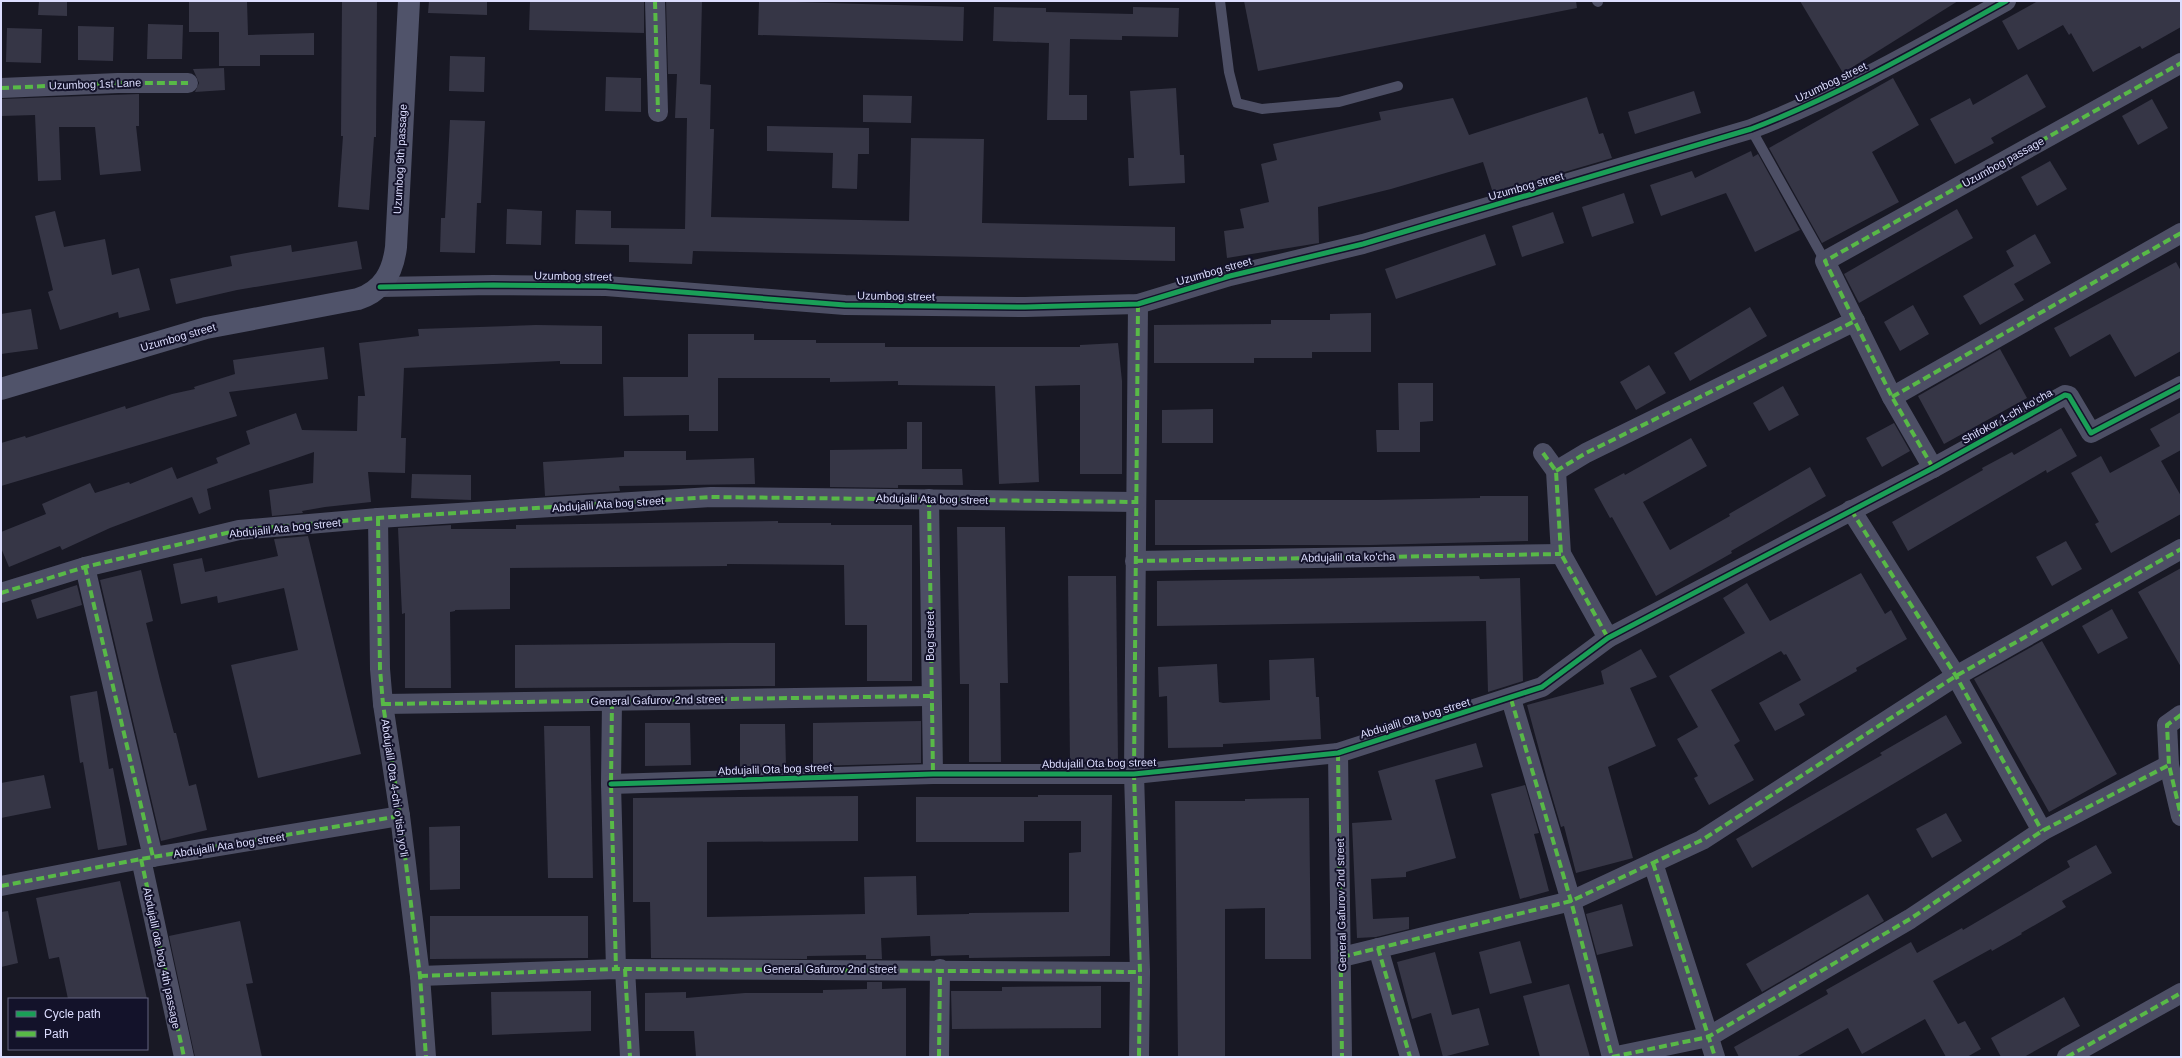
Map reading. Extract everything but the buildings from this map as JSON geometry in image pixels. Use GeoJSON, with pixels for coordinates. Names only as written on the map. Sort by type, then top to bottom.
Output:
{"type":"FeatureCollection","features":[{"type":"Feature","properties":{"kind":"street","name":"Uzumbog 9th passage"},"geometry":{"type":"LineString","coordinates":[[358,299],[380,287],[390,272],[396,247],[409,1]]}},
{"type":"Feature","properties":{"kind":"street"},"geometry":{"type":"LineString","coordinates":[[655,1],[658,112]]}},
{"type":"Feature","properties":{"kind":"street","name":"Uzumbog street"},"geometry":{"type":"LineString","coordinates":[[380,287],[493,285],[606,286],[845,305],[1025,307],[1138,304],[1230,276],[1363,244],[1751,129],[1779,119],[1892,64],[2006,1]]}},
{"type":"Feature","properties":{"kind":"street","name":"Uzumbog passage"},"geometry":{"type":"LineString","coordinates":[[1825,261],[2181,63]]}},
{"type":"Feature","properties":{"kind":"street","name":"Uzumbog 1st Lane"},"geometry":{"type":"LineString","coordinates":[[1,88],[118,83],[188,83]]}},
{"type":"Feature","properties":{"kind":"street"},"geometry":{"type":"LineString","coordinates":[[1892,397],[2181,233]]}},
{"type":"Feature","properties":{"kind":"street"},"geometry":{"type":"LineString","coordinates":[[1825,261],[1892,397],[1933,468]]}},
{"type":"Feature","properties":{"kind":"street","name":"Uzumbog street"},"geometry":{"type":"LineString","coordinates":[[1,388],[206,328],[358,299]]}},
{"type":"Feature","properties":{"kind":"street"},"geometry":{"type":"LineString","coordinates":[[1138,304],[1134,774],[1140,972],[1139,1057]]}},
{"type":"Feature","properties":{"kind":"street"},"geometry":{"type":"LineString","coordinates":[[1556,471],[1586,453],[1855,321]]}},
{"type":"Feature","properties":{"kind":"street","name":"Shifokor 1-chi ko'cha"},"geometry":{"type":"LineString","coordinates":[[1933,468],[2065,395],[2069,396],[2091,433],[2181,386]]}},
{"type":"Feature","properties":{"kind":"street"},"geometry":{"type":"LineString","coordinates":[[1544,453],[1556,471],[1561,554],[1608,638]]}},
{"type":"Feature","properties":{"kind":"street","name":"Abdujalil Ota bog street"},"geometry":{"type":"LineString","coordinates":[[611,784],[933,774],[1134,774],[1338,753],[1511,699],[1542,687],[1608,638],[1933,468]]}},
{"type":"Feature","properties":{"kind":"street","name":"Abdujalil Ata bog street"},"geometry":{"type":"LineString","coordinates":[[1,593],[86,567],[239,530],[378,518],[711,497],[1136,502]]}},
{"type":"Feature","properties":{"kind":"street","name":"Bog street"},"geometry":{"type":"LineString","coordinates":[[929,499],[933,774]]}},
{"type":"Feature","properties":{"kind":"street"},"geometry":{"type":"LineString","coordinates":[[1851,510],[1956,676],[2042,831]]}},
{"type":"Feature","properties":{"kind":"street","name":"Abdujalil Ota 4-chi o'tish yo'li"},"geometry":{"type":"LineString","coordinates":[[378,518],[380,669],[383,704],[400,816],[420,976],[426,1057]]}},
{"type":"Feature","properties":{"kind":"street"},"geometry":{"type":"LineString","coordinates":[[1342,957],[1571,901],[1702,840],[1956,676],[2181,549]]}},
{"type":"Feature","properties":{"kind":"street","name":"Abdujalil ota ko'cha"},"geometry":{"type":"LineString","coordinates":[[1135,561],[1561,554]]}},
{"type":"Feature","properties":{"kind":"street"},"geometry":{"type":"LineString","coordinates":[[86,567],[147,858]]}},
{"type":"Feature","properties":{"kind":"street","name":"General Gafurov 2nd street"},"geometry":{"type":"LineString","coordinates":[[383,704],[931,696]]}},
{"type":"Feature","properties":{"kind":"street"},"geometry":{"type":"LineString","coordinates":[[1511,699],[1571,901],[1612,1057],[1708,1037],[1910,919],[2042,831],[2169,765]]}},
{"type":"Feature","properties":{"kind":"street"},"geometry":{"type":"LineString","coordinates":[[612,701],[611,784],[620,969],[630,1057]]}},
{"type":"Feature","properties":{"kind":"street"},"geometry":{"type":"LineString","coordinates":[[2181,716],[2167,725],[2169,765],[2181,816]]}},
{"type":"Feature","properties":{"kind":"street","name":"General Gafurov 2nd street"},"geometry":{"type":"LineString","coordinates":[[1338,753],[1342,957],[1342,1057]]}},
{"type":"Feature","properties":{"kind":"street","name":"Abdujalil Ata bog street"},"geometry":{"type":"LineString","coordinates":[[1,886],[147,858],[400,816]]}},
{"type":"Feature","properties":{"kind":"street","name":"Abdujalil ota bog 4th passage"},"geometry":{"type":"LineString","coordinates":[[147,858],[184,1057]]}},
{"type":"Feature","properties":{"kind":"street"},"geometry":{"type":"LineString","coordinates":[[1653,863],[1715,1057]]}},
{"type":"Feature","properties":{"kind":"street"},"geometry":{"type":"LineString","coordinates":[[1378,948],[1410,1057]]}},
{"type":"Feature","properties":{"kind":"street","name":"General Gafurov 2nd street"},"geometry":{"type":"LineString","coordinates":[[420,976],[620,969],[940,969],[1140,972]]}},
{"type":"Feature","properties":{"kind":"street"},"geometry":{"type":"LineString","coordinates":[[939,1057],[940,969]]}},
{"type":"Feature","properties":{"kind":"street"},"geometry":{"type":"LineString","coordinates":[[2067,1057],[2181,993]]}},
{"type":"Feature","properties":{"kind":"lane"},"geometry":{"type":"LineString","coordinates":[[1220,1],[1229,72],[1237,103],[1262,109],[1339,102],[1398,86]]}},
{"type":"Feature","properties":{"kind":"lane"},"geometry":{"type":"LineString","coordinates":[[1751,129],[1825,261]]}},
{"type":"Feature","properties":{"kind":"marked path"},"geometry":{"type":"LineString","coordinates":[[655,1],[658,112]]}},
{"type":"Feature","properties":{"kind":"marked path"},"geometry":{"type":"LineString","coordinates":[[1933,468],[1892,397],[1825,261],[2181,63]]}},
{"type":"Feature","properties":{"kind":"marked path"},"geometry":{"type":"LineString","coordinates":[[1,88],[118,83],[188,83]]}},
{"type":"Feature","properties":{"kind":"marked path"},"geometry":{"type":"LineString","coordinates":[[1892,397],[2181,233]]}},
{"type":"Feature","properties":{"kind":"marked path"},"geometry":{"type":"LineString","coordinates":[[1138,304],[1134,774],[1140,972],[1139,1057]]}},
{"type":"Feature","properties":{"kind":"marked path"},"geometry":{"type":"LineString","coordinates":[[1556,471],[1586,453],[1855,321]]}},
{"type":"Feature","properties":{"kind":"marked path"},"geometry":{"type":"LineString","coordinates":[[1543,453],[1556,471],[1561,554],[1608,638]]}},
{"type":"Feature","properties":{"kind":"marked path"},"geometry":{"type":"LineString","coordinates":[[1,593],[85,567],[239,530],[378,518],[711,497],[1136,502]]}},
{"type":"Feature","properties":{"kind":"marked path"},"geometry":{"type":"LineString","coordinates":[[929,499],[933,774]]}},
{"type":"Feature","properties":{"kind":"marked path"},"geometry":{"type":"LineString","coordinates":[[1851,510],[1956,676],[2042,831]]}},
{"type":"Feature","properties":{"kind":"marked path"},"geometry":{"type":"LineString","coordinates":[[378,518],[380,669],[383,704],[400,816],[420,976],[426,1057]]}},
{"type":"Feature","properties":{"kind":"marked path"},"geometry":{"type":"LineString","coordinates":[[1342,957],[1571,901],[1702,840],[1956,676],[2181,549]]}},
{"type":"Feature","properties":{"kind":"marked path"},"geometry":{"type":"LineString","coordinates":[[1135,561],[1561,554]]}},
{"type":"Feature","properties":{"kind":"marked path"},"geometry":{"type":"LineString","coordinates":[[85,567],[153,857]]}},
{"type":"Feature","properties":{"kind":"marked path"},"geometry":{"type":"LineString","coordinates":[[383,704],[931,696]]}},
{"type":"Feature","properties":{"kind":"marked path"},"geometry":{"type":"LineString","coordinates":[[1511,699],[1571,901],[1612,1057]]}},
{"type":"Feature","properties":{"kind":"marked path"},"geometry":{"type":"LineString","coordinates":[[612,701],[611,784],[616,969]]}},
{"type":"Feature","properties":{"kind":"marked path"},"geometry":{"type":"LineString","coordinates":[[2181,715],[2167,725],[2169,765],[2181,816]]}},
{"type":"Feature","properties":{"kind":"marked path"},"geometry":{"type":"LineString","coordinates":[[1338,753],[1342,1057]]}},
{"type":"Feature","properties":{"kind":"marked path"},"geometry":{"type":"LineString","coordinates":[[1612,1057],[1708,1037],[1910,919],[2042,831],[2169,765]]}},
{"type":"Feature","properties":{"kind":"marked path"},"geometry":{"type":"LineString","coordinates":[[1,886],[141,859],[400,816]]}},
{"type":"Feature","properties":{"kind":"marked path"},"geometry":{"type":"LineString","coordinates":[[141,859],[184,1057]]}},
{"type":"Feature","properties":{"kind":"marked path"},"geometry":{"type":"LineString","coordinates":[[1653,863],[1715,1057]]}},
{"type":"Feature","properties":{"kind":"marked path"},"geometry":{"type":"LineString","coordinates":[[1378,948],[1410,1057]]}},
{"type":"Feature","properties":{"kind":"marked path"},"geometry":{"type":"LineString","coordinates":[[420,976],[616,969],[1140,972]]}},
{"type":"Feature","properties":{"kind":"marked path"},"geometry":{"type":"LineString","coordinates":[[625,969],[630,1057]]}},
{"type":"Feature","properties":{"kind":"marked path"},"geometry":{"type":"LineString","coordinates":[[939,1057],[940,969]]}},
{"type":"Feature","properties":{"kind":"marked path"},"geometry":{"type":"LineString","coordinates":[[2067,1057],[2181,993]]}},
{"type":"Feature","properties":{"kind":"cycle path"},"geometry":{"type":"LineString","coordinates":[[380,287],[493,285],[606,286],[845,305],[1025,307],[1138,304],[1230,276],[1363,244],[1751,129],[1784,116],[1881,70],[2006,1]]}},
{"type":"Feature","properties":{"kind":"cycle path"},"geometry":{"type":"LineString","coordinates":[[611,784],[933,774],[1134,774],[1338,753],[1542,687],[1608,638],[1933,468],[2065,395],[2069,396],[2091,433],[2181,386]]}}]}
